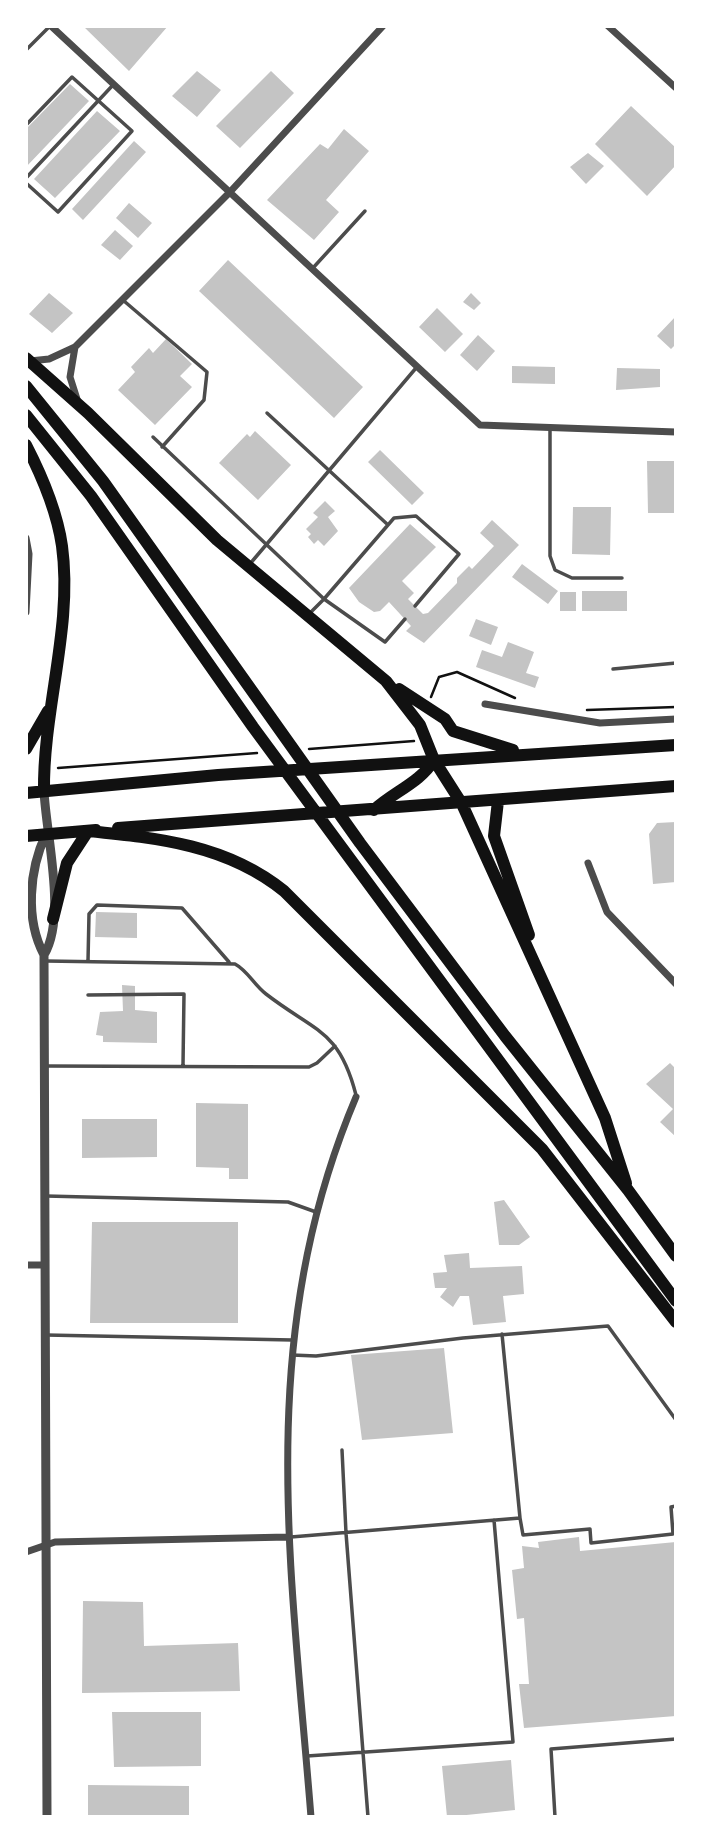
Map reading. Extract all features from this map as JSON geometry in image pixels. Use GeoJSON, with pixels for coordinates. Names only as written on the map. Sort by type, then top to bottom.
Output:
{"type":"FeatureCollection","features":[{"type":"Feature","properties":{"kind":"main road"},"geometry":{"type":"LineString","coordinates":[[28,359],[248,567],[386,681],[444,719],[453,731],[482,742],[531,753]]}},
{"type":"Feature","properties":{"kind":"main road"},"geometry":{"type":"LineString","coordinates":[[26,386],[103,481],[360,843],[505,1036],[628,1190],[676,1256]]}},
{"type":"Feature","properties":{"kind":"main road"},"geometry":{"type":"LineString","coordinates":[[26,415],[91,496],[253,727],[676,1301]]}},
{"type":"Feature","properties":{"kind":"main road"},"geometry":{"type":"LineString","coordinates":[[26,445],[54,513],[63,558],[62,616],[50,707],[44,791]]}},
{"type":"Feature","properties":{"kind":"main road"},"geometry":{"type":"LineString","coordinates":[[386,681],[420,726],[434,760],[462,804],[605,1118],[628,1190]]}},
{"type":"Feature","properties":{"kind":"main road"},"geometry":{"type":"LineString","coordinates":[[26,749],[50,707]]}},
{"type":"Feature","properties":{"kind":"main road"},"geometry":{"type":"LineString","coordinates":[[26,793],[434,760],[676,745]]}},
{"type":"Feature","properties":{"kind":"main road"},"geometry":{"type":"LineString","coordinates":[[374,810],[390,795],[422,774],[434,760]]}},
{"type":"Feature","properties":{"kind":"main road"},"geometry":{"type":"LineString","coordinates":[[26,836],[676,786]]}},
{"type":"Feature","properties":{"kind":"main road"},"geometry":{"type":"LineString","coordinates":[[498,801],[494,836],[520,905],[539,969]]}},
{"type":"Feature","properties":{"kind":"main road"},"geometry":{"type":"LineString","coordinates":[[53,919],[67,863],[88,831]]}},
{"type":"Feature","properties":{"kind":"main road"},"geometry":{"type":"LineString","coordinates":[[88,831],[169,839],[198,847],[247,866],[285,891],[542,1149],[676,1322]]}},
{"type":"Feature","properties":{"kind":"street"},"geometry":{"type":"LineString","coordinates":[[50,26],[480,425],[676,432]]}},
{"type":"Feature","properties":{"kind":"street"},"geometry":{"type":"LineString","coordinates":[[28,359],[49,359],[75,347],[230,192],[383,26]]}},
{"type":"Feature","properties":{"kind":"street"},"geometry":{"type":"LineString","coordinates":[[608,26],[676,88]]}},
{"type":"Feature","properties":{"kind":"street"},"geometry":{"type":"LineString","coordinates":[[75,347],[70,377],[80,406]]}},
{"type":"Feature","properties":{"kind":"street"},"geometry":{"type":"LineString","coordinates":[[26,538],[29,554],[26,612]]}},
{"type":"Feature","properties":{"kind":"street"},"geometry":{"type":"LineString","coordinates":[[485,704],[600,723],[676,719]]}},
{"type":"Feature","properties":{"kind":"street"},"geometry":{"type":"LineString","coordinates":[[44,791],[46,834],[54,859],[52,941],[44,958]]}},
{"type":"Feature","properties":{"kind":"street"},"geometry":{"type":"LineString","coordinates":[[46,834],[35,861],[30,889],[34,928],[44,958],[47,1817]]}},
{"type":"Feature","properties":{"kind":"street"},"geometry":{"type":"LineString","coordinates":[[588,863],[607,912],[676,984]]}},
{"type":"Feature","properties":{"kind":"street"},"geometry":{"type":"LineString","coordinates":[[311,1817],[288,1537],[286,1430],[290,1355],[316,1213],[335,1146],[356,1097]]}},
{"type":"Feature","properties":{"kind":"street"},"geometry":{"type":"LineString","coordinates":[[26,1265],[44,1265]]}},
{"type":"Feature","properties":{"kind":"street"},"geometry":{"type":"LineString","coordinates":[[26,1552],[44,1545],[288,1537]]}},
{"type":"Feature","properties":{"kind":"lane"},"geometry":{"type":"LineString","coordinates":[[26,50],[50,26]]}},
{"type":"Feature","properties":{"kind":"lane"},"geometry":{"type":"LineString","coordinates":[[26,125],[72,77],[98,101],[132,131],[58,212],[26,181],[98,101],[114,83]]}},
{"type":"Feature","properties":{"kind":"lane"},"geometry":{"type":"LineString","coordinates":[[313,268],[365,211]]}},
{"type":"Feature","properties":{"kind":"lane"},"geometry":{"type":"LineString","coordinates":[[122,300],[207,372],[204,400],[162,447]]}},
{"type":"Feature","properties":{"kind":"lane"},"geometry":{"type":"LineString","coordinates":[[248,567],[418,367]]}},
{"type":"Feature","properties":{"kind":"lane"},"geometry":{"type":"LineString","coordinates":[[267,413],[387,524]]}},
{"type":"Feature","properties":{"kind":"lane"},"geometry":{"type":"LineString","coordinates":[[550,428],[550,556],[555,570],[572,578],[622,578]]}},
{"type":"Feature","properties":{"kind":"lane"},"geometry":{"type":"LineString","coordinates":[[153,437],[324,599],[385,642],[405,619]]}},
{"type":"Feature","properties":{"kind":"lane"},"geometry":{"type":"LineString","coordinates":[[307,617],[394,517],[416,516],[459,554],[415,606]]}},
{"type":"Feature","properties":{"kind":"lane"},"geometry":{"type":"LineString","coordinates":[[613,669],[676,663]]}},
{"type":"Feature","properties":{"kind":"lane"},"geometry":{"type":"LineString","coordinates":[[88,961],[89,914],[97,905],[181,908],[229,962],[240,967],[263,992],[336,1045],[349,1069],[356,1097]]}},
{"type":"Feature","properties":{"kind":"lane"},"geometry":{"type":"LineString","coordinates":[[44,958],[229,962]]}},
{"type":"Feature","properties":{"kind":"lane"},"geometry":{"type":"LineString","coordinates":[[88,995],[184,994],[183,1065]]}},
{"type":"Feature","properties":{"kind":"lane"},"geometry":{"type":"LineString","coordinates":[[44,1066],[309,1067],[336,1045]]}},
{"type":"Feature","properties":{"kind":"lane"},"geometry":{"type":"LineString","coordinates":[[44,1196],[288,1202],[316,1213]]}},
{"type":"Feature","properties":{"kind":"lane"},"geometry":{"type":"LineString","coordinates":[[290,1355],[316,1356],[502,1334],[608,1326],[676,1420]]}},
{"type":"Feature","properties":{"kind":"lane"},"geometry":{"type":"LineString","coordinates":[[502,1334],[523,1535],[590,1529],[591,1543],[674,1534],[671,1507],[676,1506]]}},
{"type":"Feature","properties":{"kind":"lane"},"geometry":{"type":"LineString","coordinates":[[44,1335],[292,1340]]}},
{"type":"Feature","properties":{"kind":"lane"},"geometry":{"type":"LineString","coordinates":[[342,1450],[368,1817]]}},
{"type":"Feature","properties":{"kind":"lane"},"geometry":{"type":"LineString","coordinates":[[288,1537],[520,1518]]}},
{"type":"Feature","properties":{"kind":"lane"},"geometry":{"type":"LineString","coordinates":[[306,1756],[513,1742],[494,1520]]}},
{"type":"Feature","properties":{"kind":"lane"},"geometry":{"type":"LineString","coordinates":[[555,1817],[551,1749],[676,1739]]}},
{"type":"Feature","properties":{"kind":"path"},"geometry":{"type":"LineString","coordinates":[[431,699],[432,688],[439,677],[457,672],[501,693],[523,699]]}},
{"type":"Feature","properties":{"kind":"path"},"geometry":{"type":"LineString","coordinates":[[586,710],[676,707]]}},
{"type":"Feature","properties":{"kind":"building"},"geometry":{"type":"Polygon","coordinates":[[[83,26],[168,26],[129,71],[83,26]]]}},
{"type":"Feature","properties":{"kind":"building"},"geometry":{"type":"Polygon","coordinates":[[[197,71],[221,90],[197,117],[172,96],[197,71]]]}},
{"type":"Feature","properties":{"kind":"building"},"geometry":{"type":"Polygon","coordinates":[[[271,71],[294,93],[240,148],[216,126],[271,71]]]}},
{"type":"Feature","properties":{"kind":"building"},"geometry":{"type":"Polygon","coordinates":[[[70,84],[89,101],[26,167],[26,129],[70,84]]]}},
{"type":"Feature","properties":{"kind":"building"},"geometry":{"type":"Polygon","coordinates":[[[631,106],[676,148],[676,165],[647,196],[595,144],[631,106]]]}},
{"type":"Feature","properties":{"kind":"building"},"geometry":{"type":"Polygon","coordinates":[[[97,111],[120,131],[55,198],[34,179],[97,111]]]}},
{"type":"Feature","properties":{"kind":"building"},"geometry":{"type":"Polygon","coordinates":[[[344,129],[369,151],[326,200],[339,212],[314,240],[267,200],[320,144],[328,149],[344,129]]]}},
{"type":"Feature","properties":{"kind":"building"},"geometry":{"type":"Polygon","coordinates":[[[134,141],[146,152],[83,220],[72,209],[134,141]]]}},
{"type":"Feature","properties":{"kind":"building"},"geometry":{"type":"Polygon","coordinates":[[[588,153],[604,166],[586,184],[570,167],[588,153]]]}},
{"type":"Feature","properties":{"kind":"building"},"geometry":{"type":"Polygon","coordinates":[[[129,203],[152,223],[138,238],[116,218],[129,203]]]}},
{"type":"Feature","properties":{"kind":"building"},"geometry":{"type":"Polygon","coordinates":[[[115,230],[133,246],[120,260],[101,245],[115,230]]]}},
{"type":"Feature","properties":{"kind":"building"},"geometry":{"type":"Polygon","coordinates":[[[228,260],[363,387],[334,418],[199,291],[228,260]]]}},
{"type":"Feature","properties":{"kind":"building"},"geometry":{"type":"Polygon","coordinates":[[[49,293],[73,313],[52,333],[29,314],[49,293]]]}},
{"type":"Feature","properties":{"kind":"building"},"geometry":{"type":"Polygon","coordinates":[[[471,293],[481,303],[474,310],[463,302],[471,293]]]}},
{"type":"Feature","properties":{"kind":"building"},"geometry":{"type":"Polygon","coordinates":[[[437,308],[463,334],[445,352],[419,327],[437,308]]]}},
{"type":"Feature","properties":{"kind":"building"},"geometry":{"type":"Polygon","coordinates":[[[676,316],[676,344],[671,349],[657,336],[676,316]]]}},
{"type":"Feature","properties":{"kind":"building"},"geometry":{"type":"Polygon","coordinates":[[[478,335],[495,351],[477,371],[460,355],[478,335]]]}},
{"type":"Feature","properties":{"kind":"building"},"geometry":{"type":"Polygon","coordinates":[[[166,339],[192,364],[180,376],[192,387],[155,425],[118,390],[135,372],[131,367],[149,348],[153,353],[166,339]]]}},
{"type":"Feature","properties":{"kind":"building"},"geometry":{"type":"Polygon","coordinates":[[[512,366],[555,367],[555,384],[512,383],[512,366]]]}},
{"type":"Feature","properties":{"kind":"building"},"geometry":{"type":"Polygon","coordinates":[[[617,368],[660,369],[660,387],[616,390],[617,368]]]}},
{"type":"Feature","properties":{"kind":"building"},"geometry":{"type":"Polygon","coordinates":[[[255,431],[291,465],[258,500],[219,463],[247,434],[250,437],[255,431]]]}},
{"type":"Feature","properties":{"kind":"building"},"geometry":{"type":"Polygon","coordinates":[[[380,450],[424,493],[412,505],[368,462],[380,450]]]}},
{"type":"Feature","properties":{"kind":"building"},"geometry":{"type":"Polygon","coordinates":[[[647,461],[676,461],[676,513],[648,513],[647,461]]]}},
{"type":"Feature","properties":{"kind":"building"},"geometry":{"type":"Polygon","coordinates":[[[325,501],[335,511],[328,517],[338,531],[324,546],[318,540],[314,544],[306,529],[318,517],[313,513],[325,501]]]}},
{"type":"Feature","properties":{"kind":"building"},"geometry":{"type":"Polygon","coordinates":[[[573,507],[611,507],[610,555],[572,554],[573,507]]]}},
{"type":"Feature","properties":{"kind":"building"},"geometry":{"type":"Polygon","coordinates":[[[492,520],[519,545],[424,643],[406,631],[411,626],[389,602],[380,611],[374,612],[359,602],[349,588],[410,524],[436,547],[402,581],[414,593],[408,599],[423,614],[428,613],[457,583],[457,578],[469,566],[472,569],[494,546],[480,533],[492,520]]]}},
{"type":"Feature","properties":{"kind":"building"},"geometry":{"type":"Polygon","coordinates":[[[522,564],[558,591],[548,604],[512,577],[522,564]]]}},
{"type":"Feature","properties":{"kind":"building"},"geometry":{"type":"Polygon","coordinates":[[[582,591],[627,591],[627,611],[582,611],[582,591]]]}},
{"type":"Feature","properties":{"kind":"building"},"geometry":{"type":"Polygon","coordinates":[[[560,592],[576,592],[576,611],[560,611],[560,592]]]}},
{"type":"Feature","properties":{"kind":"building"},"geometry":{"type":"Polygon","coordinates":[[[476,619],[498,627],[491,645],[469,636],[476,619]]]}},
{"type":"Feature","properties":{"kind":"building"},"geometry":{"type":"Polygon","coordinates":[[[508,642],[534,652],[526,673],[539,677],[535,688],[476,667],[482,650],[502,657],[508,642]]]}},
{"type":"Feature","properties":{"kind":"building"},"geometry":{"type":"Polygon","coordinates":[[[676,822],[676,882],[653,884],[649,834],[657,823],[676,822]]]}},
{"type":"Feature","properties":{"kind":"building"},"geometry":{"type":"Polygon","coordinates":[[[96,912],[137,913],[137,938],[95,937],[96,912]]]}},
{"type":"Feature","properties":{"kind":"building"},"geometry":{"type":"Polygon","coordinates":[[[122,985],[135,986],[135,1010],[157,1012],[157,1043],[103,1042],[103,1036],[96,1035],[100,1012],[123,1011],[122,985]]]}},
{"type":"Feature","properties":{"kind":"building"},"geometry":{"type":"Polygon","coordinates":[[[670,1063],[676,1069],[676,1137],[660,1122],[673,1109],[646,1084],[670,1063]]]}},
{"type":"Feature","properties":{"kind":"building"},"geometry":{"type":"Polygon","coordinates":[[[196,1103],[248,1104],[248,1179],[229,1179],[229,1168],[196,1167],[196,1103]]]}},
{"type":"Feature","properties":{"kind":"building"},"geometry":{"type":"Polygon","coordinates":[[[82,1119],[157,1119],[157,1157],[82,1158],[82,1119]]]}},
{"type":"Feature","properties":{"kind":"building"},"geometry":{"type":"Polygon","coordinates":[[[504,1200],[530,1237],[519,1245],[499,1245],[494,1202],[504,1200]]]}},
{"type":"Feature","properties":{"kind":"building"},"geometry":{"type":"Polygon","coordinates":[[[92,1222],[238,1222],[238,1323],[90,1323],[92,1222]]]}},
{"type":"Feature","properties":{"kind":"building"},"geometry":{"type":"Polygon","coordinates":[[[469,1253],[470,1268],[522,1266],[524,1294],[503,1296],[506,1322],[473,1325],[469,1296],[460,1296],[453,1307],[440,1297],[447,1288],[435,1288],[433,1273],[447,1272],[444,1255],[469,1253]]]}},
{"type":"Feature","properties":{"kind":"building"},"geometry":{"type":"Polygon","coordinates":[[[444,1348],[453,1433],[362,1440],[351,1355],[444,1348]]]}},
{"type":"Feature","properties":{"kind":"building"},"geometry":{"type":"Polygon","coordinates":[[[579,1537],[580,1551],[676,1542],[676,1716],[524,1728],[519,1684],[529,1684],[524,1618],[517,1619],[512,1570],[524,1568],[522,1546],[539,1548],[538,1542],[579,1537]]]}},
{"type":"Feature","properties":{"kind":"building"},"geometry":{"type":"Polygon","coordinates":[[[83,1601],[143,1602],[144,1646],[238,1643],[240,1691],[82,1693],[83,1601]]]}},
{"type":"Feature","properties":{"kind":"building"},"geometry":{"type":"Polygon","coordinates":[[[112,1712],[201,1712],[201,1766],[114,1767],[112,1712]]]}},
{"type":"Feature","properties":{"kind":"building"},"geometry":{"type":"Polygon","coordinates":[[[511,1760],[515,1810],[447,1817],[442,1766],[511,1760]]]}},
{"type":"Feature","properties":{"kind":"building"},"geometry":{"type":"Polygon","coordinates":[[[88,1785],[189,1786],[189,1817],[88,1817],[88,1785]]]}}]}
